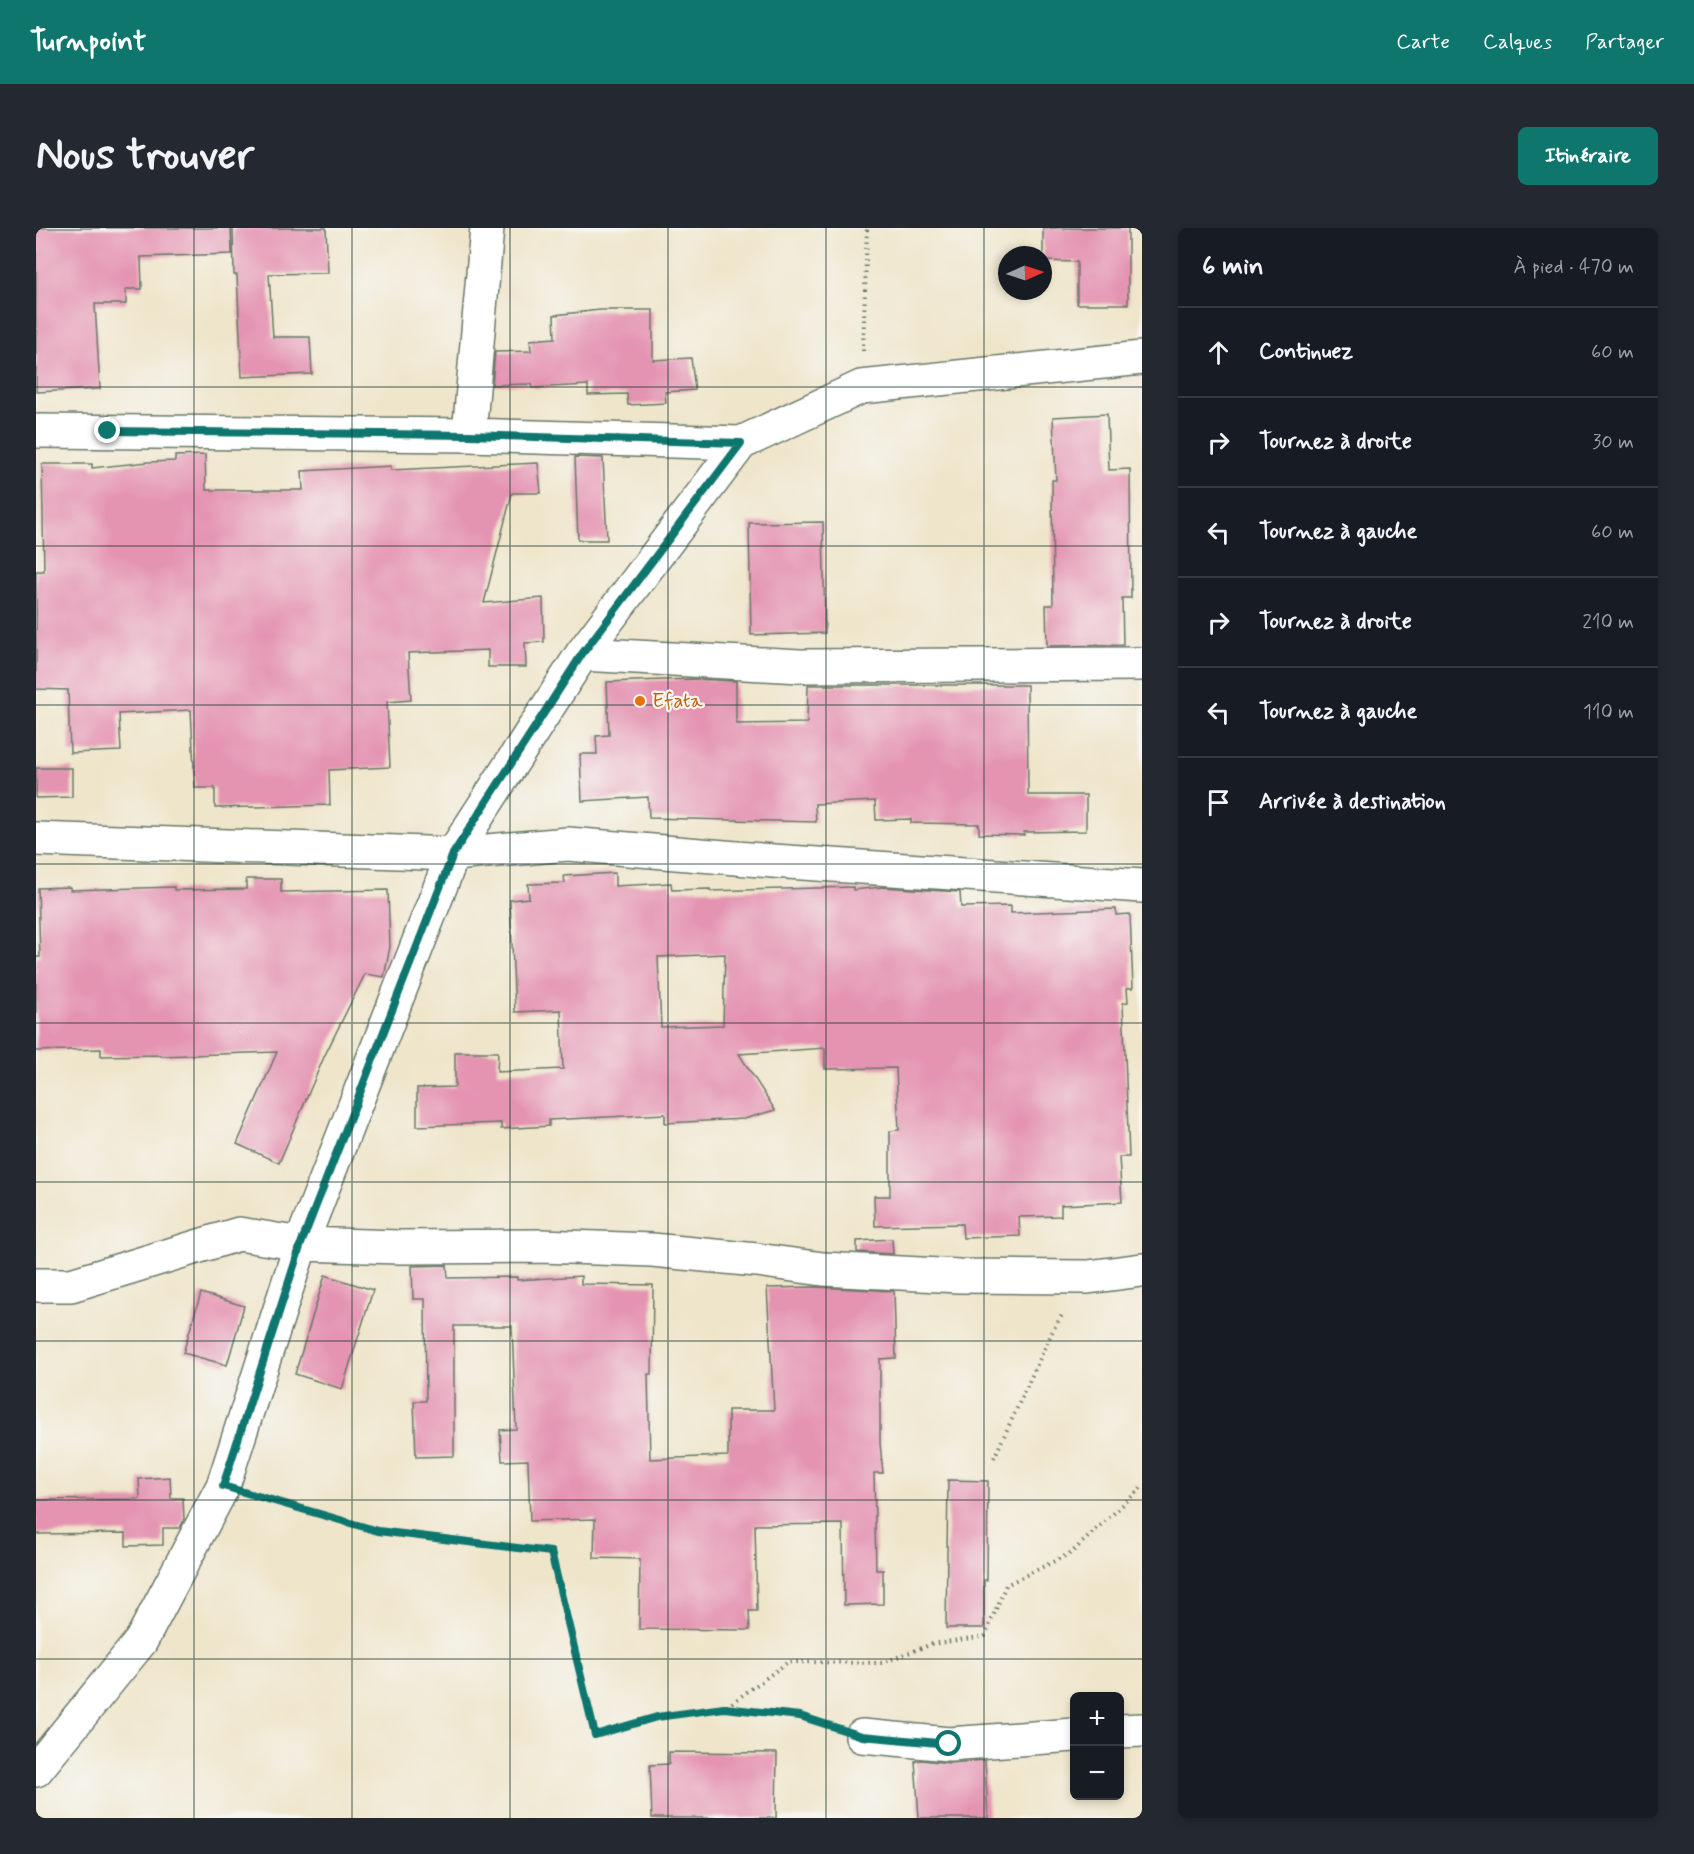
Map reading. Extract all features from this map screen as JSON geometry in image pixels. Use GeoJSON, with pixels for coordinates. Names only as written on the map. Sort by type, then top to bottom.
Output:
{"type":"FeatureCollection","features":[{"type":"Feature","properties":{"kind":"street"},"geometry":{"type":"LineString","coordinates":[[469,435],[487,228]]}},
{"type":"Feature","properties":{"kind":"street"},"geometry":{"type":"LineString","coordinates":[[36,431],[469,435],[741,443],[861,387],[1142,358]]}},
{"type":"Feature","properties":{"kind":"street"},"geometry":{"type":"LineString","coordinates":[[36,1770],[141,1641],[223,1486],[301,1244],[453,854],[582,654],[741,443]]}},
{"type":"Feature","properties":{"kind":"street"},"geometry":{"type":"LineString","coordinates":[[582,654],[800,666],[1142,664]]}},
{"type":"Feature","properties":{"kind":"street"},"geometry":{"type":"LineString","coordinates":[[36,839],[453,854],[568,844],[785,862],[1142,886]]}},
{"type":"Feature","properties":{"kind":"street"},"geometry":{"type":"LineString","coordinates":[[36,1285],[71,1285],[239,1234],[301,1244],[399,1247],[541,1246],[652,1250],[823,1269],[959,1276],[1088,1277],[1142,1270]]}},
{"type":"Feature","properties":{"kind":"street"},"geometry":{"type":"LineString","coordinates":[[1124,1731],[1142,1730]]}},
{"type":"Feature","properties":{"kind":"street"},"geometry":{"type":"LineString","coordinates":[[862,1736],[949,1744],[1070,1735]]}},
{"type":"Feature","properties":{"kind":"path"},"geometry":{"type":"LineString","coordinates":[[861,387],[867,228]]}},
{"type":"Feature","properties":{"kind":"path"},"geometry":{"type":"LineString","coordinates":[[994,1458],[1053,1330],[1088,1277]]}},
{"type":"Feature","properties":{"kind":"path"},"geometry":{"type":"LineString","coordinates":[[223,1486],[378,1531],[551,1552],[595,1735],[657,1717],[724,1708],[800,1716],[862,1736]]}},
{"type":"Feature","properties":{"kind":"path"},"geometry":{"type":"LineString","coordinates":[[724,1708],[788,1662],[882,1663],[932,1644],[985,1636],[1006,1585],[1071,1554],[1142,1487]]}},
{"type":"Feature","properties":{"kind":"building"},"geometry":{"type":"Polygon","coordinates":[[[36,228],[231,228],[232,254],[141,257],[142,289],[126,289],[126,304],[95,304],[100,389],[36,392],[36,228]]]}},
{"type":"Feature","properties":{"kind":"building"},"geometry":{"type":"Polygon","coordinates":[[[233,228],[326,228],[328,273],[269,274],[273,337],[310,337],[312,374],[242,377],[237,275],[234,275],[233,228]]]}},
{"type":"Feature","properties":{"kind":"building"},"geometry":{"type":"Polygon","coordinates":[[[1043,228],[1128,228],[1128,304],[1077,304],[1077,262],[1052,261],[1052,246],[1043,246],[1043,228]]]}},
{"type":"Feature","properties":{"kind":"building"},"geometry":{"type":"Polygon","coordinates":[[[600,310],[653,310],[653,360],[691,358],[695,390],[665,392],[666,403],[628,405],[627,394],[588,395],[588,385],[532,388],[532,384],[492,385],[495,352],[531,351],[530,340],[555,338],[554,315],[600,310]]]}},
{"type":"Feature","properties":{"kind":"building"},"geometry":{"type":"Polygon","coordinates":[[[1107,414],[1109,470],[1130,469],[1131,598],[1122,598],[1123,645],[1047,646],[1046,605],[1053,605],[1052,480],[1056,480],[1053,417],[1107,414]]]}},
{"type":"Feature","properties":{"kind":"building"},"geometry":{"type":"Polygon","coordinates":[[[205,455],[206,490],[303,490],[302,471],[391,466],[391,470],[538,463],[541,493],[512,493],[484,603],[543,598],[544,642],[525,643],[526,667],[488,667],[488,650],[408,653],[411,700],[387,702],[390,767],[329,770],[330,805],[215,808],[215,788],[195,788],[191,710],[119,714],[121,751],[70,753],[68,690],[36,689],[36,571],[44,571],[42,464],[92,464],[92,468],[175,461],[175,456],[205,455]]]}},
{"type":"Feature","properties":{"kind":"building"},"geometry":{"type":"Polygon","coordinates":[[[575,457],[603,458],[607,540],[578,540],[575,457]]]}},
{"type":"Feature","properties":{"kind":"building"},"geometry":{"type":"Polygon","coordinates":[[[823,522],[825,633],[751,635],[749,523],[823,522]]]}},
{"type":"Feature","properties":{"kind":"building"},"geometry":{"type":"Polygon","coordinates":[[[692,679],[736,681],[736,724],[807,723],[808,685],[1027,685],[1028,795],[1086,795],[1086,831],[1024,832],[1024,835],[979,834],[979,824],[911,823],[911,819],[876,820],[875,801],[815,804],[816,822],[649,818],[648,797],[582,801],[580,754],[597,754],[596,736],[609,735],[607,682],[692,679]]]}},
{"type":"Feature","properties":{"kind":"building"},"geometry":{"type":"Polygon","coordinates":[[[36,768],[72,768],[72,797],[36,798],[36,768]]]}},
{"type":"Feature","properties":{"kind":"building"},"geometry":{"type":"Polygon","coordinates":[[[615,873],[615,886],[671,883],[672,890],[853,887],[853,890],[883,887],[960,892],[961,907],[1011,906],[1011,913],[1116,909],[1116,915],[1130,914],[1133,988],[1127,988],[1128,1002],[1123,1003],[1129,1157],[1119,1157],[1122,1202],[1061,1205],[1061,1216],[1019,1217],[1020,1236],[963,1238],[962,1224],[875,1226],[874,1196],[890,1196],[890,1131],[899,1130],[896,1068],[825,1069],[825,1048],[739,1054],[775,1110],[744,1119],[665,1123],[665,1114],[549,1120],[549,1126],[501,1129],[501,1123],[417,1126],[417,1088],[455,1087],[455,1052],[498,1052],[497,1072],[563,1069],[561,1010],[515,1012],[510,900],[529,898],[528,884],[565,883],[564,876],[615,873]],[[725,954],[658,957],[661,1027],[723,1025],[725,954]]]}},
{"type":"Feature","properties":{"kind":"building"},"geometry":{"type":"Polygon","coordinates":[[[246,879],[281,879],[281,892],[388,890],[390,947],[384,977],[365,974],[324,1057],[279,1163],[237,1144],[277,1052],[101,1056],[101,1049],[36,1051],[36,957],[40,957],[38,888],[70,887],[70,890],[174,887],[174,890],[246,889],[246,879]]]}},
{"type":"Feature","properties":{"kind":"building"},"geometry":{"type":"Polygon","coordinates":[[[892,1239],[893,1254],[857,1252],[857,1241],[892,1239]]]}},
{"type":"Feature","properties":{"kind":"building"},"geometry":{"type":"Polygon","coordinates":[[[447,1265],[448,1278],[517,1277],[517,1280],[581,1276],[581,1284],[653,1285],[652,1374],[648,1374],[650,1459],[728,1456],[728,1410],[774,1410],[767,1288],[816,1287],[894,1291],[896,1358],[880,1359],[880,1443],[883,1473],[874,1473],[876,1570],[883,1570],[883,1604],[844,1605],[843,1524],[755,1525],[757,1611],[749,1611],[750,1630],[639,1629],[640,1559],[594,1558],[595,1519],[530,1521],[528,1460],[502,1461],[500,1430],[516,1429],[512,1326],[454,1326],[454,1456],[416,1457],[414,1401],[426,1401],[425,1299],[413,1299],[412,1266],[447,1265]]]}},
{"type":"Feature","properties":{"kind":"building"},"geometry":{"type":"Polygon","coordinates":[[[325,1275],[373,1290],[342,1389],[295,1374],[325,1275]]]}},
{"type":"Feature","properties":{"kind":"building"},"geometry":{"type":"Polygon","coordinates":[[[201,1293],[244,1306],[227,1365],[183,1353],[201,1293]]]}},
{"type":"Feature","properties":{"kind":"building"},"geometry":{"type":"Polygon","coordinates":[[[170,1477],[171,1498],[183,1498],[184,1520],[180,1528],[163,1528],[163,1545],[126,1546],[126,1533],[36,1534],[36,1500],[140,1499],[139,1479],[170,1477]]]}},
{"type":"Feature","properties":{"kind":"building"},"geometry":{"type":"Polygon","coordinates":[[[948,1480],[988,1481],[984,1628],[946,1628],[948,1480]]]}},
{"type":"Feature","properties":{"kind":"building"},"geometry":{"type":"Polygon","coordinates":[[[669,1752],[777,1753],[776,1818],[652,1818],[650,1765],[669,1764],[669,1752]]]}},
{"type":"Feature","properties":{"kind":"building"},"geometry":{"type":"Polygon","coordinates":[[[985,1760],[988,1818],[919,1818],[915,1761],[950,1763],[985,1760]]]}},
{"type":"Feature","properties":{"kind":"place","name":"Efata"},"geometry":{"type":"Point","coordinates":[640,701]}},
{"type":"Feature","properties":{"kind":"route"},"geometry":{"type":"LineString","coordinates":[[108,431],[469,435],[741,443],[582,654],[453,854],[301,1244],[223,1486],[378,1531],[551,1552],[595,1735],[657,1717],[724,1708],[800,1716],[862,1736],[949,1744]]}}]}
